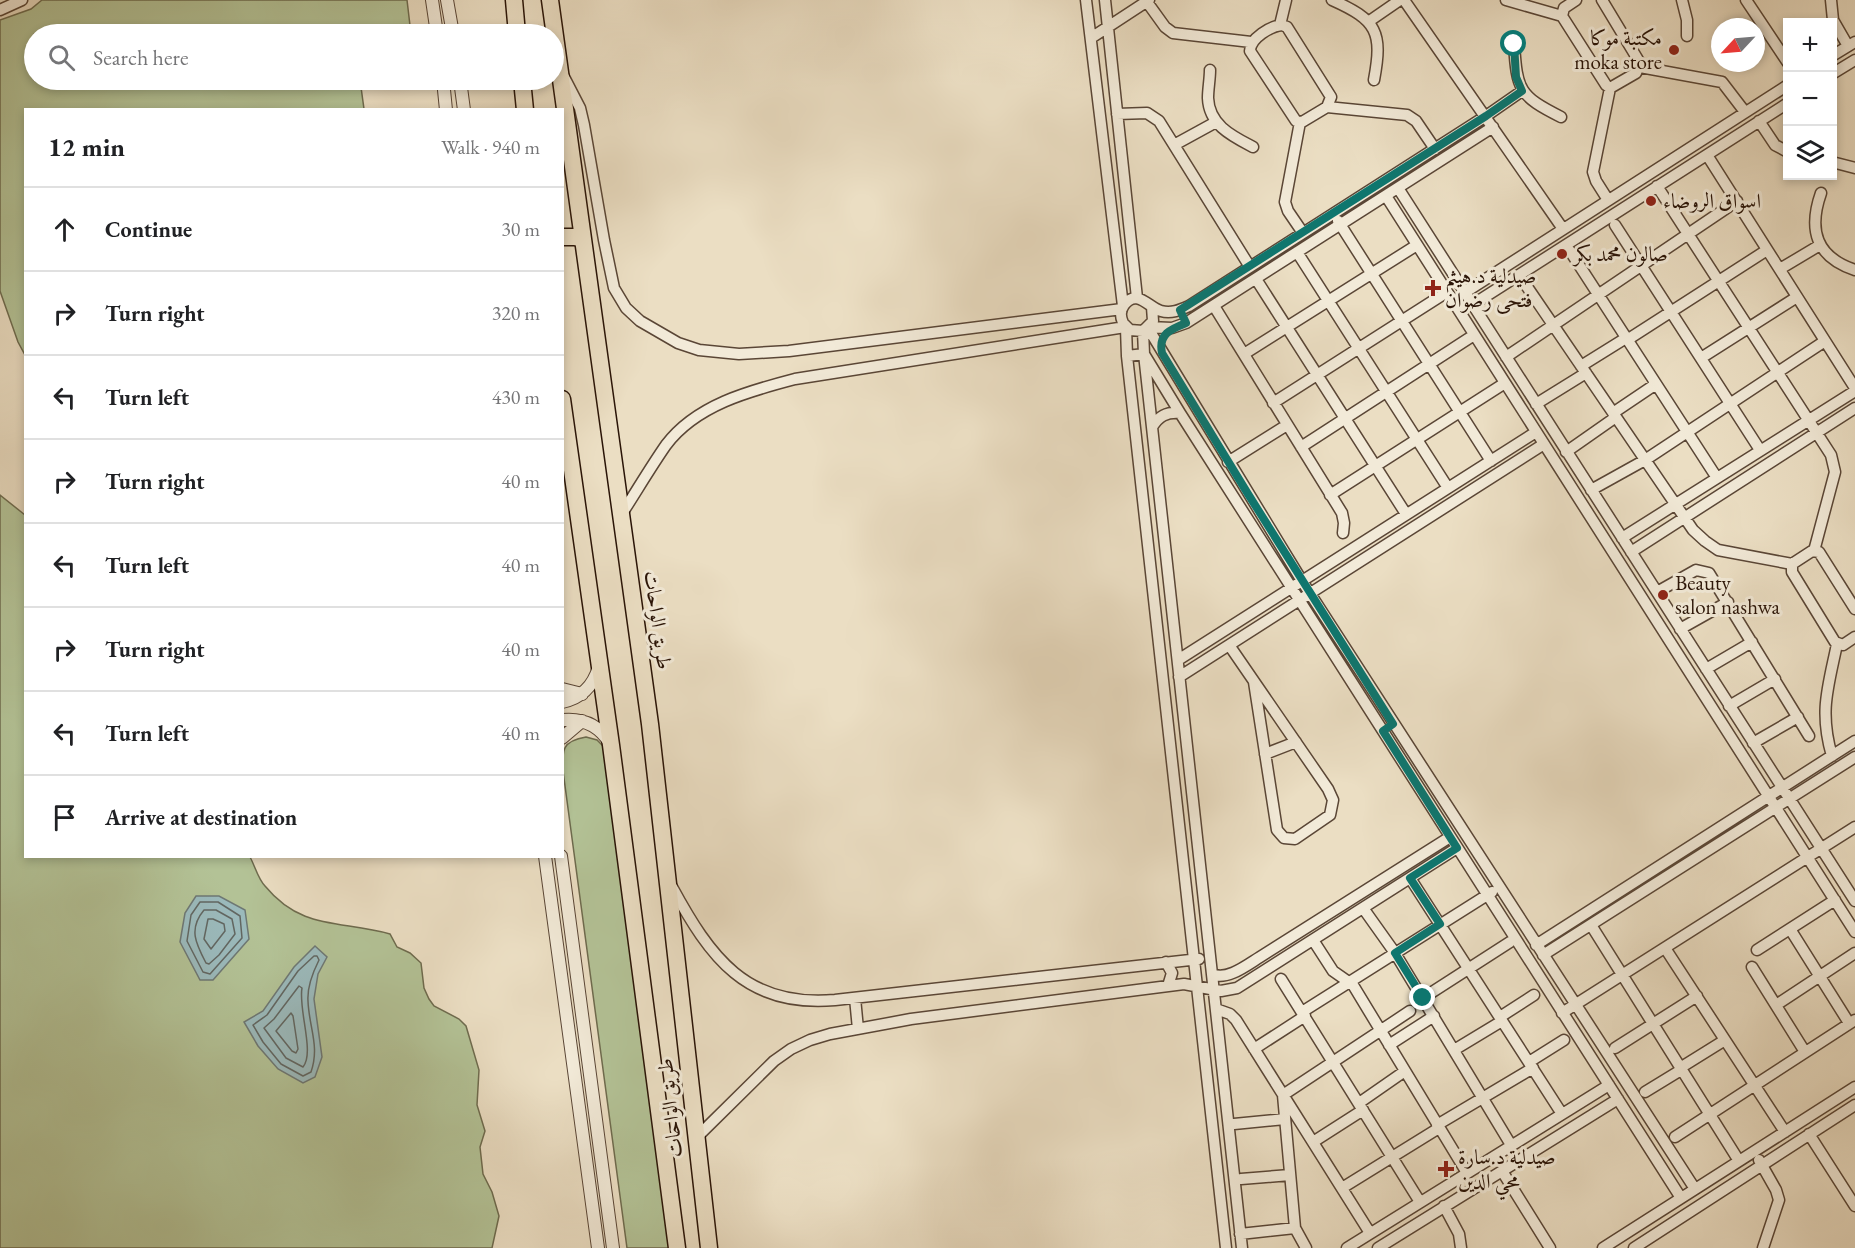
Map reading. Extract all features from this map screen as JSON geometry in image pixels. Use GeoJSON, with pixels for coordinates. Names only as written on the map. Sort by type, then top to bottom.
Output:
{"type":"FeatureCollection","features":[{"type":"Feature","properties":{"kind":"highway"},"geometry":{"type":"LineString","coordinates":[[514,0],[516,24]]}},
{"type":"Feature","properties":{"kind":"highway","name":"طريق الواحات"},"geometry":{"type":"LineString","coordinates":[[550,0],[553,24]]}},
{"type":"Feature","properties":{"kind":"highway"},"geometry":{"type":"LineString","coordinates":[[523,90],[525,108]]}},
{"type":"Feature","properties":{"kind":"highway","name":"طريق الواحات"},"geometry":{"type":"LineString","coordinates":[[563,90],[669,881],[695,1138],[709,1248]]}},
{"type":"Feature","properties":{"kind":"highway"},"geometry":{"type":"LineString","coordinates":[[564,205],[577,195]]}},
{"type":"Feature","properties":{"kind":"highway"},"geometry":{"type":"LineString","coordinates":[[564,237],[582,239]]}},
{"type":"Feature","properties":{"kind":"highway","name":"طريق الواحات"},"geometry":{"type":"LineString","coordinates":[[564,413],[611,745],[677,1248]]}},
{"type":"Feature","properties":{"kind":"street"},"geometry":{"type":"LineString","coordinates":[[0,10],[22,0]]}},
{"type":"Feature","properties":{"kind":"street"},"geometry":{"type":"LineString","coordinates":[[432,0],[436,24]]}},
{"type":"Feature","properties":{"kind":"street"},"geometry":{"type":"LineString","coordinates":[[447,0],[451,24]]}},
{"type":"Feature","properties":{"kind":"street"},"geometry":{"type":"LineString","coordinates":[[1086,0],[1122,308],[1121,319],[1126,327],[1134,332],[1172,328],[1186,323],[1493,127]]}},
{"type":"Feature","properties":{"kind":"street"},"geometry":{"type":"LineString","coordinates":[[1105,0],[1137,298]]}},
{"type":"Feature","properties":{"kind":"street"},"geometry":{"type":"LineString","coordinates":[[1091,38],[1148,1],[1167,29],[1173,33],[1251,42],[1280,25],[1286,0]]}},
{"type":"Feature","properties":{"kind":"street"},"geometry":{"type":"LineString","coordinates":[[1332,0],[1358,12],[1368,22],[1376,36],[1379,51],[1374,80]]}},
{"type":"Feature","properties":{"kind":"street"},"geometry":{"type":"LineString","coordinates":[[1368,22],[1402,0],[1486,116],[1563,229]]}},
{"type":"Feature","properties":{"kind":"street"},"geometry":{"type":"LineString","coordinates":[[1506,0],[1562,16]]}},
{"type":"Feature","properties":{"kind":"street"},"geometry":{"type":"LineString","coordinates":[[1576,0],[1563,8],[1562,16],[1605,85],[1610,88]]}},
{"type":"Feature","properties":{"kind":"street"},"geometry":{"type":"LineString","coordinates":[[1602,0],[1640,59],[1640,67],[1636,73],[1610,88],[1593,172],[1596,182],[1608,200]]}},
{"type":"Feature","properties":{"kind":"street"},"geometry":{"type":"LineString","coordinates":[[1682,0],[1687,20],[1687,36]]}},
{"type":"Feature","properties":{"kind":"street"},"geometry":{"type":"LineString","coordinates":[[1746,0],[1783,56]]}},
{"type":"Feature","properties":{"kind":"street"},"geometry":{"type":"LineString","coordinates":[[1831,0],[1833,20],[1852,44],[1837,53]]}},
{"type":"Feature","properties":{"kind":"street"},"geometry":{"type":"LineString","coordinates":[[1280,25],[1287,27],[1330,94],[1327,107],[1300,123],[1285,202],[1288,211],[1303,233]]}},
{"type":"Feature","properties":{"kind":"street"},"geometry":{"type":"LineString","coordinates":[[1251,42],[1252,53],[1296,121],[1300,123]]}},
{"type":"Feature","properties":{"kind":"street"},"geometry":{"type":"LineString","coordinates":[[1514,44],[1516,77],[1522,91],[1532,102],[1561,117]]}},
{"type":"Feature","properties":{"kind":"street"},"geometry":{"type":"LineString","coordinates":[[1836,72],[1855,60]]}},
{"type":"Feature","properties":{"kind":"street"},"geometry":{"type":"LineString","coordinates":[[1640,67],[1722,82],[1745,112]]}},
{"type":"Feature","properties":{"kind":"street"},"geometry":{"type":"LineString","coordinates":[[1210,70],[1208,98],[1210,110],[1216,122],[1226,132],[1253,147]]}},
{"type":"Feature","properties":{"kind":"street"},"geometry":{"type":"LineString","coordinates":[[564,78],[580,108],[603,240],[614,288],[626,308],[640,321],[678,343],[699,350],[720,353],[789,351],[1122,308],[1132,299],[1137,298],[1149,302],[1152,307],[1153,321],[1147,329],[1144,354],[1242,1248]]}},
{"type":"Feature","properties":{"kind":"street"},"geometry":{"type":"LineString","coordinates":[[1464,292],[1783,88]]}},
{"type":"Feature","properties":{"kind":"street"},"geometry":{"type":"LineString","coordinates":[[443,90],[446,108]]}},
{"type":"Feature","properties":{"kind":"street"},"geometry":{"type":"LineString","coordinates":[[461,90],[464,108]]}},
{"type":"Feature","properties":{"kind":"street"},"geometry":{"type":"LineString","coordinates":[[1152,307],[1161,311],[1180,310],[1435,149],[1522,91]]}},
{"type":"Feature","properties":{"kind":"street"},"geometry":{"type":"LineString","coordinates":[[1472,305],[1783,106]]}},
{"type":"Feature","properties":{"kind":"street"},"geometry":{"type":"LineString","coordinates":[[1327,107],[1407,115],[1416,121],[1435,149]]}},
{"type":"Feature","properties":{"kind":"street"},"geometry":{"type":"LineString","coordinates":[[1117,114],[1142,112],[1154,117],[1250,267]]}},
{"type":"Feature","properties":{"kind":"street"},"geometry":{"type":"LineString","coordinates":[[1759,121],[1775,145],[1783,149]]}},
{"type":"Feature","properties":{"kind":"street"},"geometry":{"type":"LineString","coordinates":[[1174,145],[1216,122]]}},
{"type":"Feature","properties":{"kind":"street"},"geometry":{"type":"LineString","coordinates":[[1622,538],[1855,389],[1707,155]]}},
{"type":"Feature","properties":{"kind":"street"},"geometry":{"type":"LineString","coordinates":[[1837,163],[1855,168]]}},
{"type":"Feature","properties":{"kind":"street"},"geometry":{"type":"LineString","coordinates":[[1519,275],[1693,530],[1705,542],[1718,550],[1792,564],[1814,551],[1835,472],[1831,455],[1657,186]]}},
{"type":"Feature","properties":{"kind":"street"},"geometry":{"type":"LineString","coordinates":[[1398,188],[1821,849],[1850,884],[1854,898]]}},
{"type":"Feature","properties":{"kind":"street"},"geometry":{"type":"LineString","coordinates":[[1625,189],[1633,202]]}},
{"type":"Feature","properties":{"kind":"street"},"geometry":{"type":"LineString","coordinates":[[1821,193],[1814,220],[1820,245],[1839,263],[1855,270]]}},
{"type":"Feature","properties":{"kind":"street"},"geometry":{"type":"LineString","coordinates":[[1386,196],[1855,932]]}},
{"type":"Feature","properties":{"kind":"street"},"geometry":{"type":"LineString","coordinates":[[1506,357],[1737,201]]}},
{"type":"Feature","properties":{"kind":"street"},"geometry":{"type":"LineString","coordinates":[[1333,213],[1491,461]]}},
{"type":"Feature","properties":{"kind":"street"},"geometry":{"type":"LineString","coordinates":[[1615,225],[1760,450]]}},
{"type":"Feature","properties":{"kind":"street"},"geometry":{"type":"LineString","coordinates":[[1244,354],[1417,245]]}},
{"type":"Feature","properties":{"kind":"street"},"geometry":{"type":"LineString","coordinates":[[1780,269],[1820,245]]}},
{"type":"Feature","properties":{"kind":"street"},"geometry":{"type":"LineString","coordinates":[[1536,404],[1626,339],[1767,250]]}},
{"type":"Feature","properties":{"kind":"street"},"geometry":{"type":"LineString","coordinates":[[1569,251],[1717,478]]}},
{"type":"Feature","properties":{"kind":"street"},"geometry":{"type":"LineString","coordinates":[[1297,252],[1448,488]]}},
{"type":"Feature","properties":{"kind":"street"},"geometry":{"type":"LineString","coordinates":[[1256,279],[1376,466],[1410,512],[1422,521]]}},
{"type":"Feature","properties":{"kind":"street"},"geometry":{"type":"LineString","coordinates":[[1273,402],[1447,292]]}},
{"type":"Feature","properties":{"kind":"street"},"geometry":{"type":"LineString","coordinates":[[1701,358],[1797,297]]}},
{"type":"Feature","properties":{"kind":"street"},"geometry":{"type":"LineString","coordinates":[[1214,306],[1342,513],[1343,533]]}},
{"type":"Feature","properties":{"kind":"street"},"geometry":{"type":"LineString","coordinates":[[1180,310],[1186,323]]}},
{"type":"Feature","properties":{"kind":"street"},"geometry":{"type":"LineString","coordinates":[[621,516],[667,444],[686,425],[723,401],[795,379],[1126,327]]}},
{"type":"Feature","properties":{"kind":"street"},"geometry":{"type":"LineString","coordinates":[[1126,327],[1127,356],[1226,1248]]}},
{"type":"Feature","properties":{"kind":"street"},"geometry":{"type":"LineString","coordinates":[[1162,353],[1161,341],[1172,328]]}},
{"type":"Feature","properties":{"kind":"street"},"geometry":{"type":"LineString","coordinates":[[1147,329],[1393,724],[1695,1189]]}},
{"type":"Feature","properties":{"kind":"street"},"geometry":{"type":"LineString","coordinates":[[1301,447],[1474,335]]}},
{"type":"Feature","properties":{"kind":"street"},"geometry":{"type":"LineString","coordinates":[[1591,490],[1645,460],[1826,341]]}},
{"type":"Feature","properties":{"kind":"street"},"geometry":{"type":"LineString","coordinates":[[1127,356],[1144,354]]}},
{"type":"Feature","properties":{"kind":"street"},"geometry":{"type":"LineString","coordinates":[[1144,354],[1681,1198]]}},
{"type":"Feature","properties":{"kind":"street"},"geometry":{"type":"LineString","coordinates":[[1330,495],[1505,383]]}},
{"type":"Feature","properties":{"kind":"street"},"geometry":{"type":"LineString","coordinates":[[1566,452],[1656,384]]}},
{"type":"Feature","properties":{"kind":"street"},"geometry":{"type":"LineString","coordinates":[[1631,552],[1855,408]]}},
{"type":"Feature","properties":{"kind":"street"},"geometry":{"type":"LineString","coordinates":[[1152,427],[1163,415],[1171,412],[1180,413]]}},
{"type":"Feature","properties":{"kind":"street"},"geometry":{"type":"LineString","coordinates":[[1228,462],[1287,425]]}},
{"type":"Feature","properties":{"kind":"street"},"geometry":{"type":"LineString","coordinates":[[1178,660],[1536,432]]}},
{"type":"Feature","properties":{"kind":"street"},"geometry":{"type":"LineString","coordinates":[[1777,440],[1785,453]]}},
{"type":"Feature","properties":{"kind":"street"},"geometry":{"type":"LineString","coordinates":[[1179,677],[1544,444]]}},
{"type":"Feature","properties":{"kind":"street"},"geometry":{"type":"LineString","coordinates":[[1237,502],[1248,494]]}},
{"type":"Feature","properties":{"kind":"street"},"geometry":{"type":"LineString","coordinates":[[1588,513],[1600,503]]}},
{"type":"Feature","properties":{"kind":"street"},"geometry":{"type":"LineString","coordinates":[[1147,533],[1163,532]]}},
{"type":"Feature","properties":{"kind":"street"},"geometry":{"type":"LineString","coordinates":[[1814,551],[1821,554],[1855,609]]}},
{"type":"Feature","properties":{"kind":"street"},"geometry":{"type":"LineString","coordinates":[[1792,564],[1792,572],[1837,644],[1824,706],[1827,740],[1832,756]]}},
{"type":"Feature","properties":{"kind":"street"},"geometry":{"type":"LineString","coordinates":[[1657,592],[1696,570],[1712,576],[1809,736]]}},
{"type":"Feature","properties":{"kind":"street"},"geometry":{"type":"LineString","coordinates":[[1680,629],[1728,602]]}},
{"type":"Feature","properties":{"kind":"street"},"geometry":{"type":"LineString","coordinates":[[1837,644],[1843,645],[1855,637]]}},
{"type":"Feature","properties":{"kind":"street"},"geometry":{"type":"LineString","coordinates":[[1706,669],[1752,642]]}},
{"type":"Feature","properties":{"kind":"street"},"geometry":{"type":"LineString","coordinates":[[1229,645],[1332,795],[1334,805],[1330,815],[1295,839],[1284,838],[1277,830],[1254,682]]}},
{"type":"Feature","properties":{"kind":"street"},"geometry":{"type":"LineString","coordinates":[[1680,658],[1693,649]]}},
{"type":"Feature","properties":{"kind":"street"},"geometry":{"type":"LineString","coordinates":[[564,701],[582,694],[590,687],[599,666]]}},
{"type":"Feature","properties":{"kind":"street"},"geometry":{"type":"LineString","coordinates":[[1729,706],[1775,679]]}},
{"type":"Feature","properties":{"kind":"street"},"geometry":{"type":"LineString","coordinates":[[564,690],[582,694]]}},
{"type":"Feature","properties":{"kind":"street"},"geometry":{"type":"LineString","coordinates":[[1753,743],[1798,717]]}},
{"type":"Feature","properties":{"kind":"street"},"geometry":{"type":"LineString","coordinates":[[564,720],[582,721],[596,727],[611,745]]}},
{"type":"Feature","properties":{"kind":"street"},"geometry":{"type":"LineString","coordinates":[[564,736],[582,721]]}},
{"type":"Feature","properties":{"kind":"street"},"geometry":{"type":"LineString","coordinates":[[1383,731],[1393,724]]}},
{"type":"Feature","properties":{"kind":"street"},"geometry":{"type":"LineString","coordinates":[[1536,945],[1855,741]]}},
{"type":"Feature","properties":{"kind":"street"},"geometry":{"type":"LineString","coordinates":[[1265,754],[1296,742]]}},
{"type":"Feature","properties":{"kind":"street"},"geometry":{"type":"LineString","coordinates":[[1543,955],[1855,757]]}},
{"type":"Feature","properties":{"kind":"street"},"geometry":{"type":"LineString","coordinates":[[1175,793],[1192,791]]}},
{"type":"Feature","properties":{"kind":"street"},"geometry":{"type":"LineString","coordinates":[[1562,1012],[1855,827]]}},
{"type":"Feature","properties":{"kind":"street"},"geometry":{"type":"LineString","coordinates":[[669,881],[686,913],[706,943],[739,979],[772,994],[797,1000],[822,1001],[1194,958],[1204,960],[1216,976],[1230,974],[1266,954],[1450,837]]}},
{"type":"Feature","properties":{"kind":"street"},"geometry":{"type":"LineString","coordinates":[[695,1138],[774,1061],[810,1040],[911,1019],[1168,986],[1196,985],[1221,991],[1233,990],[1457,848]]}},
{"type":"Feature","properties":{"kind":"street"},"geometry":{"type":"LineString","coordinates":[[545,858],[598,1248]]}},
{"type":"Feature","properties":{"kind":"street"},"geometry":{"type":"LineString","coordinates":[[561,858],[613,1248]]}},
{"type":"Feature","properties":{"kind":"street"},"geometry":{"type":"LineString","coordinates":[[1410,878],[1562,1114]]}},
{"type":"Feature","properties":{"kind":"street"},"geometry":{"type":"LineString","coordinates":[[1254,1049],[1348,982],[1499,887]]}},
{"type":"Feature","properties":{"kind":"street"},"geometry":{"type":"LineString","coordinates":[[1757,950],[1835,900]]}},
{"type":"Feature","properties":{"kind":"street"},"geometry":{"type":"LineString","coordinates":[[1363,908],[1395,953],[1511,1145]]}},
{"type":"Feature","properties":{"kind":"street"},"geometry":{"type":"LineString","coordinates":[[1591,925],[1739,1161]]}},
{"type":"Feature","properties":{"kind":"street"},"geometry":{"type":"LineString","coordinates":[[1675,1137],[1852,1022],[1790,929]]}},
{"type":"Feature","properties":{"kind":"street"},"geometry":{"type":"LineString","coordinates":[[1313,940],[1333,971],[1353,985],[1467,1173]]}},
{"type":"Feature","properties":{"kind":"street"},"geometry":{"type":"LineString","coordinates":[[1423,998],[1510,942]]}},
{"type":"Feature","properties":{"kind":"street"},"geometry":{"type":"LineString","coordinates":[[1665,948],[1785,1132]]}},
{"type":"Feature","properties":{"kind":"street"},"geometry":{"type":"LineString","coordinates":[[1776,1005],[1855,953]]}},
{"type":"Feature","properties":{"kind":"street"},"geometry":{"type":"LineString","coordinates":[[1266,954],[1274,966]]}},
{"type":"Feature","properties":{"kind":"street"},"geometry":{"type":"LineString","coordinates":[[1166,962],[1172,973],[1168,986]]}},
{"type":"Feature","properties":{"kind":"street"},"geometry":{"type":"LineString","coordinates":[[1752,967],[1805,1052]]}},
{"type":"Feature","properties":{"kind":"street"},"geometry":{"type":"LineString","coordinates":[[1281,979],[1420,1202]]}},
{"type":"Feature","properties":{"kind":"street"},"geometry":{"type":"LineString","coordinates":[[1454,1050],[1534,995]]}},
{"type":"Feature","properties":{"kind":"street"},"geometry":{"type":"LineString","coordinates":[[1615,1048],[1697,996]]}},
{"type":"Feature","properties":{"kind":"street"},"geometry":{"type":"LineString","coordinates":[[855,998],[858,1029]]}},
{"type":"Feature","properties":{"kind":"street"},"geometry":{"type":"LineString","coordinates":[[1216,1009],[1230,1014],[1236,1020],[1370,1233]]}},
{"type":"Feature","properties":{"kind":"street"},"geometry":{"type":"LineString","coordinates":[[1283,1095],[1410,1011]]}},
{"type":"Feature","properties":{"kind":"street"},"geometry":{"type":"LineString","coordinates":[[1389,1045],[1434,1016]]}},
{"type":"Feature","properties":{"kind":"street"},"geometry":{"type":"LineString","coordinates":[[1342,1188],[1483,1098],[1564,1040]]}},
{"type":"Feature","properties":{"kind":"street"},"geometry":{"type":"LineString","coordinates":[[1645,1092],[1725,1040]]}},
{"type":"Feature","properties":{"kind":"street"},"geometry":{"type":"LineString","coordinates":[[1313,1142],[1405,1071]]}},
{"type":"Feature","properties":{"kind":"street"},"geometry":{"type":"LineString","coordinates":[[1349,1247],[1608,1085]]}},
{"type":"Feature","properties":{"kind":"street"},"geometry":{"type":"LineString","coordinates":[[1603,1248],[1855,1087]]}},
{"type":"Feature","properties":{"kind":"street"},"geometry":{"type":"LineString","coordinates":[[1283,1095],[1295,1228],[1306,1248]]}},
{"type":"Feature","properties":{"kind":"street"},"geometry":{"type":"LineString","coordinates":[[1378,1248],[1618,1099]]}},
{"type":"Feature","properties":{"kind":"street"},"geometry":{"type":"LineString","coordinates":[[579,1106],[593,1104]]}},
{"type":"Feature","properties":{"kind":"street"},"geometry":{"type":"LineString","coordinates":[[1634,1248],[1855,1105]]}},
{"type":"Feature","properties":{"kind":"street"},"geometry":{"type":"LineString","coordinates":[[1234,1124],[1285,1119]]}},
{"type":"Feature","properties":{"kind":"street"},"geometry":{"type":"LineString","coordinates":[[1809,1134],[1855,1206]]}},
{"type":"Feature","properties":{"kind":"street"},"geometry":{"type":"LineString","coordinates":[[1215,1148],[1231,1146]]}},
{"type":"Feature","properties":{"kind":"street"},"geometry":{"type":"LineString","coordinates":[[1654,1157],[1668,1148]]}},
{"type":"Feature","properties":{"kind":"street"},"geometry":{"type":"LineString","coordinates":[[1754,1152],[1776,1190],[1779,1200],[1763,1248]]}},
{"type":"Feature","properties":{"kind":"street"},"geometry":{"type":"LineString","coordinates":[[1502,1171],[1550,1248]]}},
{"type":"Feature","properties":{"kind":"street"},"geometry":{"type":"LineString","coordinates":[[1242,1179],[1290,1175]]}},
{"type":"Feature","properties":{"kind":"street"},"geometry":{"type":"LineString","coordinates":[[1444,1206],[1459,1234],[1461,1248]]}},
{"type":"Feature","properties":{"kind":"street"},"geometry":{"type":"LineString","coordinates":[[1240,1234],[1295,1228]]}},
{"type":"Feature","properties":{"kind":"green space"},"geometry":{"type":"Polygon","coordinates":[[[42,0],[407,0],[410,24],[24,24],[24,90],[361,90],[364,108],[24,108],[24,353],[0,291],[0,20],[31,9],[42,0]]]}},
{"type":"Feature","properties":{"kind":"green space"},"geometry":{"type":"Polygon","coordinates":[[[0,495],[24,514],[24,858],[250,858],[263,883],[293,911],[323,922],[390,934],[397,947],[410,953],[421,963],[424,988],[434,1006],[459,1019],[466,1026],[479,1070],[477,1105],[485,1131],[480,1147],[483,1174],[492,1192],[499,1216],[492,1248],[0,1248],[0,495]]]}},
{"type":"Feature","properties":{"kind":"green space"},"geometry":{"type":"Polygon","coordinates":[[[586,737],[597,740],[605,748],[672,1248],[627,1248],[564,778],[565,748],[578,739],[586,737]]]}},
{"type":"Feature","properties":{"kind":"water"},"geometry":{"type":"Polygon","coordinates":[[[196,896],[219,896],[245,910],[249,939],[213,980],[200,980],[180,942],[185,913],[196,896]]]}},
{"type":"Feature","properties":{"kind":"water"},"geometry":{"type":"Polygon","coordinates":[[[315,946],[327,957],[318,974],[314,999],[322,1057],[315,1077],[303,1083],[278,1069],[258,1046],[244,1022],[263,1011],[294,967],[315,946]]]}},
{"type":"Feature","properties":{"kind":"place","name":"مكتبة موكا moka store"},"geometry":{"type":"Point","coordinates":[1674,50]}},
{"type":"Feature","properties":{"kind":"place","name":"اسواق الروضاء"},"geometry":{"type":"Point","coordinates":[1651,201]}},
{"type":"Feature","properties":{"kind":"place","name":"صالون محمد بكر"},"geometry":{"type":"Point","coordinates":[1562,254]}},
{"type":"Feature","properties":{"kind":"place","name":"صيدلية د.هيثم فتحى رضوان"},"geometry":{"type":"Point","coordinates":[1433,288]}},
{"type":"Feature","properties":{"kind":"place","name":"Beauty salon nashwa"},"geometry":{"type":"Point","coordinates":[1663,595]}},
{"type":"Feature","properties":{"kind":"place","name":"صيدلية د.سارة محي الدين"},"geometry":{"type":"Point","coordinates":[1446,1169]}},
{"type":"Feature","properties":{"kind":"route"},"geometry":{"type":"LineString","coordinates":[[1423,998],[1395,953],[1440,924],[1410,878],[1457,848],[1383,731],[1393,724],[1228,462],[1162,353],[1161,341],[1167,331],[1186,323],[1180,310],[1522,91],[1516,77],[1514,44]]}}]}
